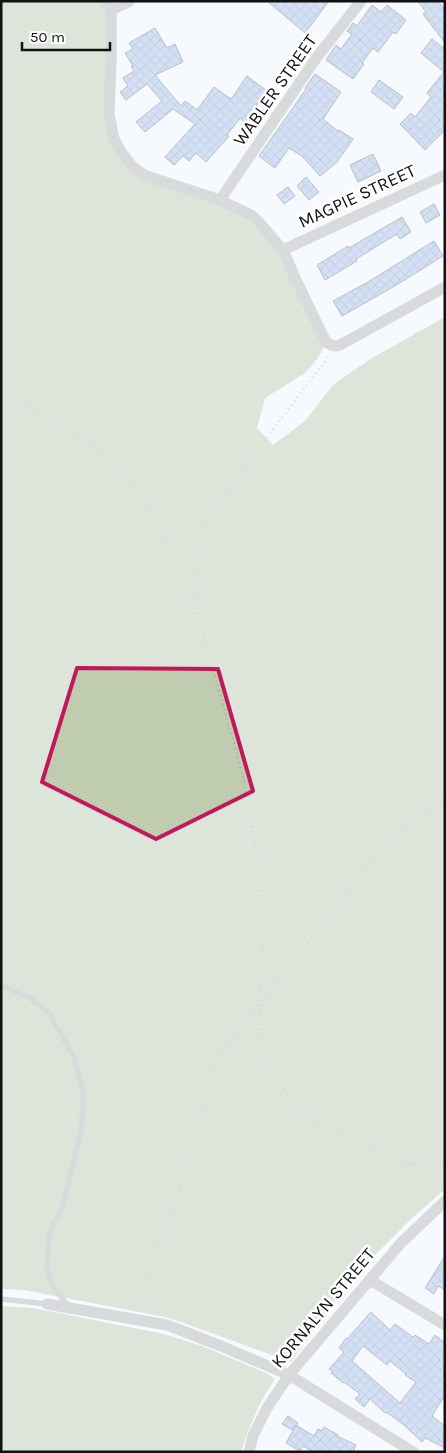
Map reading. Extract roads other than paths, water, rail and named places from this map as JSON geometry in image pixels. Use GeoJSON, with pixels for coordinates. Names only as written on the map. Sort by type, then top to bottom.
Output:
{"type":"FeatureCollection","features":[{"type":"Feature","properties":{"kind":"street"},"geometry":{"type":"LineString","coordinates":[[130,1],[108,5],[111,62],[109,114],[114,139],[132,166],[144,175],[220,200],[251,215],[258,221],[284,250],[326,342],[335,346],[445,287]]}},
{"type":"Feature","properties":{"kind":"street","name":"WABLER STREET"},"geometry":{"type":"LineString","coordinates":[[220,200],[318,58],[361,1]]}},
{"type":"Feature","properties":{"kind":"street","name":"MAGPIE STREET"},"geometry":{"type":"LineString","coordinates":[[284,250],[445,175]]}},
{"type":"Feature","properties":{"kind":"street","name":"KORNALYN STREET"},"geometry":{"type":"LineString","coordinates":[[249,1452],[253,1436],[267,1408],[289,1375],[401,1243],[445,1201]]}},
{"type":"Feature","properties":{"kind":"street"},"geometry":{"type":"LineString","coordinates":[[370,1280],[445,1326]]}},
{"type":"Feature","properties":{"kind":"street"},"geometry":{"type":"LineString","coordinates":[[47,1304],[167,1325],[248,1356],[289,1375],[413,1452]]}},
{"type":"Feature","properties":{"kind":"lane"},"geometry":{"type":"LineString","coordinates":[[1,985],[30,998],[50,1014],[74,1058],[83,1092],[82,1124],[76,1152],[63,1205],[49,1233],[47,1268],[54,1289],[70,1307]]}},
{"type":"Feature","properties":{"kind":"lane"},"geometry":{"type":"LineString","coordinates":[[1,1299],[47,1304]]}}]}
